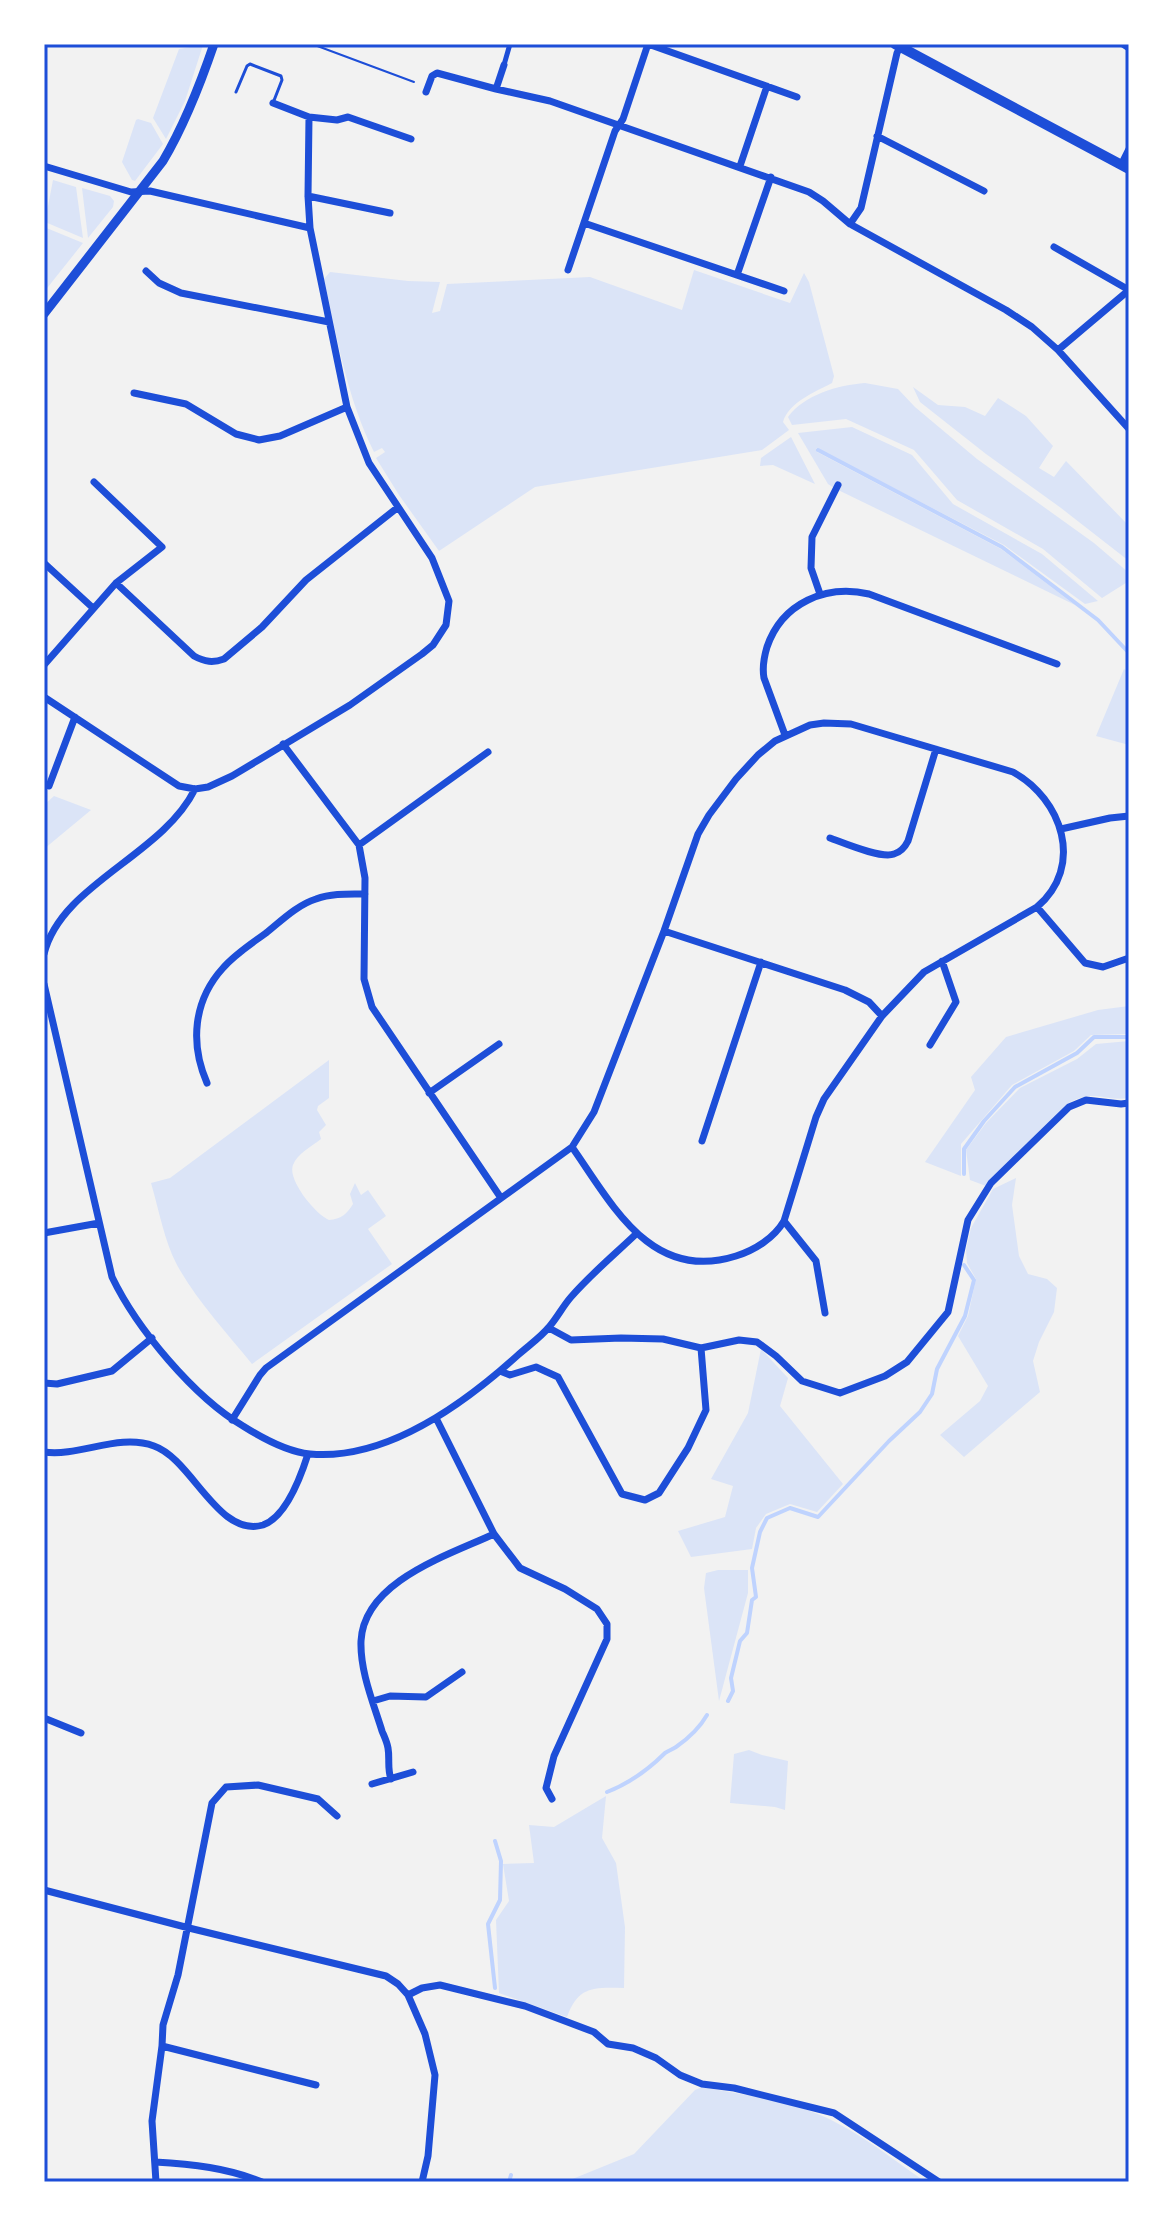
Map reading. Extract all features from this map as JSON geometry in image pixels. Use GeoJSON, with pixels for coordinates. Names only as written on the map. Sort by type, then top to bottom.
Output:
{"type":"FeatureCollection","features":[{"type":"Feature","properties":{"kind":"main road"},"geometry":{"type":"LineString","coordinates":[[897,45],[1125,167]]}},
{"type":"Feature","properties":{"kind":"street"},"geometry":{"type":"LineString","coordinates":[[44,314],[176,139],[194,102],[214,44]]}},
{"type":"Feature","properties":{"kind":"street"},"geometry":{"type":"LineString","coordinates":[[496,89],[510,44]]}},
{"type":"Feature","properties":{"kind":"street"},"geometry":{"type":"LineString","coordinates":[[568,270],[648,44],[797,97]]}},
{"type":"Feature","properties":{"kind":"street"},"geometry":{"type":"LineString","coordinates":[[1123,44],[1129,48]]}},
{"type":"Feature","properties":{"kind":"street"},"geometry":{"type":"LineString","coordinates":[[850,224],[861,208],[897,45]]}},
{"type":"Feature","properties":{"kind":"street"},"geometry":{"type":"LineString","coordinates":[[426,92],[432,76],[437,73],[550,101],[809,192],[850,224],[1032,327],[1058,350],[1129,429]]}},
{"type":"Feature","properties":{"kind":"street"},"geometry":{"type":"LineString","coordinates":[[740,166],[767,86]]}},
{"type":"Feature","properties":{"kind":"street"},"geometry":{"type":"LineString","coordinates":[[273,103],[309,117],[337,120],[348,117],[411,139]]}},
{"type":"Feature","properties":{"kind":"street"},"geometry":{"type":"LineString","coordinates":[[44,697],[179,786],[195,789],[220,782],[350,705],[422,654],[441,635],[449,615],[449,601],[432,558],[369,463],[347,407],[310,228],[309,117]]}},
{"type":"Feature","properties":{"kind":"street"},"geometry":{"type":"LineString","coordinates":[[877,136],[984,191]]}},
{"type":"Feature","properties":{"kind":"street"},"geometry":{"type":"LineString","coordinates":[[1125,167],[1129,149]]}},
{"type":"Feature","properties":{"kind":"street"},"geometry":{"type":"LineString","coordinates":[[44,166],[125,190],[150,191],[310,228]]}},
{"type":"Feature","properties":{"kind":"street"},"geometry":{"type":"LineString","coordinates":[[737,275],[771,177]]}},
{"type":"Feature","properties":{"kind":"street"},"geometry":{"type":"LineString","coordinates":[[308,196],[390,213]]}},
{"type":"Feature","properties":{"kind":"street"},"geometry":{"type":"LineString","coordinates":[[584,223],[784,291]]}},
{"type":"Feature","properties":{"kind":"street"},"geometry":{"type":"LineString","coordinates":[[1054,247],[1129,290],[1058,350]]}},
{"type":"Feature","properties":{"kind":"street"},"geometry":{"type":"LineString","coordinates":[[146,271],[159,283],[181,293],[329,322]]}},
{"type":"Feature","properties":{"kind":"street"},"geometry":{"type":"LineString","coordinates":[[134,393],[186,404],[236,434],[259,440],[280,436],[347,407]]}},
{"type":"Feature","properties":{"kind":"street"},"geometry":{"type":"LineString","coordinates":[[44,665],[116,583],[162,547],[94,482]]}},
{"type":"Feature","properties":{"kind":"street"},"geometry":{"type":"LineString","coordinates":[[820,594],[811,568],[812,537],[838,485]]}},
{"type":"Feature","properties":{"kind":"street"},"geometry":{"type":"LineString","coordinates":[[116,583],[194,656],[206,661],[218,661],[262,627],[306,580],[397,508]]}},
{"type":"Feature","properties":{"kind":"street"},"geometry":{"type":"LineString","coordinates":[[44,563],[93,608]]}},
{"type":"Feature","properties":{"kind":"street"},"geometry":{"type":"LineString","coordinates":[[785,735],[762,671],[765,652],[774,632],[788,614],[820,594],[845,590],[869,594],[1057,664]]}},
{"type":"Feature","properties":{"kind":"street"},"geometry":{"type":"LineString","coordinates":[[49,786],[75,717]]}},
{"type":"Feature","properties":{"kind":"street"},"geometry":{"type":"LineString","coordinates":[[232,1420],[266,1368],[572,1147],[594,1112],[698,834],[736,779],[758,755],[785,735],[810,725],[851,724],[1001,767],[1024,778],[1044,795],[1061,829],[1063,853],[1058,877],[1047,899],[924,972],[882,1016],[824,1099],[784,1221],[762,1244],[720,1260],[683,1259],[658,1250],[623,1220],[572,1147]]}},
{"type":"Feature","properties":{"kind":"street"},"geometry":{"type":"LineString","coordinates":[[283,744],[359,845],[365,878],[364,979],[368,999],[501,1198]]}},
{"type":"Feature","properties":{"kind":"street"},"geometry":{"type":"LineString","coordinates":[[830,838],[884,855],[903,849],[936,749]]}},
{"type":"Feature","properties":{"kind":"street"},"geometry":{"type":"LineString","coordinates":[[359,845],[488,752]]}},
{"type":"Feature","properties":{"kind":"street"},"geometry":{"type":"LineString","coordinates":[[44,954],[50,935],[65,912],[172,823],[195,789]]}},
{"type":"Feature","properties":{"kind":"street"},"geometry":{"type":"LineString","coordinates":[[1061,829],[1129,816]]}},
{"type":"Feature","properties":{"kind":"street"},"geometry":{"type":"LineString","coordinates":[[207,1083],[198,1057],[196,1030],[202,1002],[215,977],[235,956],[308,902],[329,895],[365,894]]}},
{"type":"Feature","properties":{"kind":"street"},"geometry":{"type":"LineString","coordinates":[[1037,907],[1085,963],[1103,967],[1129,958]]}},
{"type":"Feature","properties":{"kind":"street"},"geometry":{"type":"LineString","coordinates":[[664,931],[845,990],[869,1002],[882,1016]]}},
{"type":"Feature","properties":{"kind":"street"},"geometry":{"type":"LineString","coordinates":[[930,1045],[956,1002],[942,961]]}},
{"type":"Feature","properties":{"kind":"street"},"geometry":{"type":"LineString","coordinates":[[702,1141],[761,962]]}},
{"type":"Feature","properties":{"kind":"street"},"geometry":{"type":"LineString","coordinates":[[44,984],[112,1277],[123,1300],[193,1388],[232,1420],[269,1440],[308,1454],[343,1452],[377,1445],[436,1418],[500,1371],[549,1328],[591,1275],[636,1234]]}},
{"type":"Feature","properties":{"kind":"street"},"geometry":{"type":"LineString","coordinates":[[44,1029],[54,1027]]}},
{"type":"Feature","properties":{"kind":"street"},"geometry":{"type":"LineString","coordinates":[[429,1093],[499,1044]]}},
{"type":"Feature","properties":{"kind":"street"},"geometry":{"type":"LineString","coordinates":[[549,1328],[571,1340],[663,1339],[701,1348],[739,1340],[757,1342],[802,1381],[840,1393],[885,1376],[907,1362],[948,1312],[968,1220],[991,1183],[1069,1107],[1086,1100],[1129,1103]]}},
{"type":"Feature","properties":{"kind":"street"},"geometry":{"type":"LineString","coordinates":[[784,1221],[816,1261],[825,1313]]}},
{"type":"Feature","properties":{"kind":"street"},"geometry":{"type":"LineString","coordinates":[[44,1233],[99,1223]]}},
{"type":"Feature","properties":{"kind":"street"},"geometry":{"type":"LineString","coordinates":[[44,1383],[57,1384],[112,1371],[152,1338]]}},
{"type":"Feature","properties":{"kind":"street"},"geometry":{"type":"LineString","coordinates":[[500,1371],[510,1375],[536,1367],[558,1377],[622,1494],[645,1500],[659,1493],[688,1448],[706,1410],[701,1348]]}},
{"type":"Feature","properties":{"kind":"street"},"geometry":{"type":"LineString","coordinates":[[436,1418],[494,1534],[520,1568],[565,1589],[597,1609],[607,1624],[607,1639],[554,1756],[546,1788],[552,1799]]}},
{"type":"Feature","properties":{"kind":"street"},"geometry":{"type":"LineString","coordinates":[[44,1452],[56,1454],[135,1442],[158,1447],[171,1455],[231,1520],[252,1526],[272,1520],[284,1505],[299,1482],[308,1454]]}},
{"type":"Feature","properties":{"kind":"street"},"geometry":{"type":"LineString","coordinates":[[391,1779],[388,1750],[364,1673],[361,1640],[368,1612],[388,1589],[418,1569],[494,1534]]}},
{"type":"Feature","properties":{"kind":"street"},"geometry":{"type":"LineString","coordinates":[[373,1701],[390,1696],[426,1697],[462,1672]]}},
{"type":"Feature","properties":{"kind":"street"},"geometry":{"type":"LineString","coordinates":[[44,1718],[81,1733]]}},
{"type":"Feature","properties":{"kind":"street"},"geometry":{"type":"LineString","coordinates":[[372,1784],[413,1772]]}},
{"type":"Feature","properties":{"kind":"street"},"geometry":{"type":"LineString","coordinates":[[156,2182],[152,2121],[163,2025],[189,1928],[212,1803],[226,1787],[258,1785],[318,1799],[337,1816]]}},
{"type":"Feature","properties":{"kind":"street"},"geometry":{"type":"LineString","coordinates":[[44,1890],[386,1976],[398,1984],[408,1995],[425,2034],[435,2075],[428,2156],[422,2182]]}},
{"type":"Feature","properties":{"kind":"street"},"geometry":{"type":"LineString","coordinates":[[408,1995],[422,1988],[440,1985],[525,2006],[594,2032],[608,2044],[633,2048],[656,2058],[680,2075],[702,2084],[734,2088],[834,2113],[939,2182]]}},
{"type":"Feature","properties":{"kind":"street"},"geometry":{"type":"LineString","coordinates":[[162,2046],[316,2085]]}},
{"type":"Feature","properties":{"kind":"street"},"geometry":{"type":"LineString","coordinates":[[155,2162],[194,2164],[242,2174],[262,2182]]}},
{"type":"Feature","properties":{"kind":"lane"},"geometry":{"type":"LineString","coordinates":[[236,92],[250,64],[281,76],[273,103]]}},
{"type":"Feature","properties":{"kind":"path"},"geometry":{"type":"LineString","coordinates":[[312,44],[414,82]]}},
{"type":"Feature","properties":{"kind":"shaded area"},"geometry":{"type":"Polygon","coordinates":[[[203,45],[185,101],[166,139],[153,118],[179,49],[203,45]]]}},
{"type":"Feature","properties":{"kind":"shaded area"},"geometry":{"type":"Polygon","coordinates":[[[138,119],[151,123],[163,144],[135,181],[122,162],[138,119]]]}},
{"type":"Feature","properties":{"kind":"shaded area"},"geometry":{"type":"Polygon","coordinates":[[[53,180],[76,187],[83,238],[45,222],[53,180]]]}},
{"type":"Feature","properties":{"kind":"shaded area"},"geometry":{"type":"Polygon","coordinates":[[[82,188],[110,196],[114,201],[113,207],[88,238],[82,188]]]}},
{"type":"Feature","properties":{"kind":"shaded area"},"geometry":{"type":"Polygon","coordinates":[[[44,227],[83,243],[44,292],[44,227]]]}},
{"type":"Feature","properties":{"kind":"shaded area"},"geometry":{"type":"Polygon","coordinates":[[[694,270],[790,303],[804,273],[834,376],[832,383],[803,398],[791,409],[783,422],[789,430],[762,450],[535,487],[439,551],[376,458],[385,452],[382,448],[374,452],[365,431],[350,389],[324,279],[330,272],[440,282],[432,313],[440,311],[447,284],[590,277],[682,310],[694,270]]]}},
{"type":"Feature","properties":{"kind":"shaded area"},"geometry":{"type":"Polygon","coordinates":[[[865,383],[898,389],[977,459],[1094,543],[1129,573],[1129,581],[1102,598],[1043,549],[957,500],[914,450],[846,419],[792,425],[788,417],[812,397],[844,386],[865,383]]]}},
{"type":"Feature","properties":{"kind":"shaded area"},"geometry":{"type":"Polygon","coordinates":[[[913,387],[938,405],[965,407],[985,416],[998,398],[1026,416],[1053,446],[1039,468],[1054,477],[1066,461],[1129,526],[1129,561],[920,402],[913,387]]]}},
{"type":"Feature","properties":{"kind":"shaded area"},"geometry":{"type":"Polygon","coordinates":[[[852,427],[912,455],[953,504],[1042,554],[1098,601],[1085,604],[1004,545],[816,448],[817,452],[1001,549],[1075,605],[828,484],[798,433],[852,427]]]}},
{"type":"Feature","properties":{"kind":"shaded area"},"geometry":{"type":"Polygon","coordinates":[[[791,437],[815,484],[773,465],[760,466],[761,458],[791,437]]]}},
{"type":"Feature","properties":{"kind":"shaded area"},"geometry":{"type":"Polygon","coordinates":[[[1124,669],[1129,673],[1129,745],[1096,736],[1124,669]]]}},
{"type":"Feature","properties":{"kind":"shaded area"},"geometry":{"type":"Polygon","coordinates":[[[54,796],[91,810],[44,849],[44,805],[54,796]]]}},
{"type":"Feature","properties":{"kind":"shaded area"},"geometry":{"type":"Polygon","coordinates":[[[1129,1006],[1129,1034],[1091,1035],[1074,1051],[1012,1085],[961,1144],[961,1176],[925,1162],[975,1090],[971,1077],[1006,1037],[1098,1010],[1129,1006]]]}},
{"type":"Feature","properties":{"kind":"shaded area"},"geometry":{"type":"Polygon","coordinates":[[[1129,1041],[1129,1098],[1092,1096],[1067,1104],[986,1186],[970,1180],[966,1150],[986,1123],[1020,1088],[1077,1059],[1096,1044],[1129,1041]]]}},
{"type":"Feature","properties":{"kind":"shaded area"},"geometry":{"type":"Polygon","coordinates":[[[329,1060],[329,1098],[317,1110],[326,1125],[319,1132],[321,1139],[295,1161],[292,1171],[294,1179],[310,1204],[329,1220],[340,1217],[351,1208],[350,1194],[355,1183],[361,1195],[368,1190],[386,1216],[368,1229],[392,1264],[252,1364],[203,1304],[177,1265],[151,1183],[170,1178],[329,1060]]]}},
{"type":"Feature","properties":{"kind":"shaded area"},"geometry":{"type":"Polygon","coordinates":[[[1016,1178],[1012,1205],[1019,1256],[1028,1274],[1047,1279],[1057,1288],[1054,1312],[1033,1361],[1040,1392],[964,1457],[940,1435],[980,1401],[988,1386],[958,1336],[968,1316],[976,1279],[967,1263],[966,1250],[971,1228],[993,1189],[1016,1178]]]}},
{"type":"Feature","properties":{"kind":"shaded area"},"geometry":{"type":"Polygon","coordinates":[[[761,1349],[788,1378],[780,1406],[843,1484],[817,1512],[790,1504],[766,1514],[756,1528],[752,1549],[691,1557],[678,1531],[725,1517],[733,1486],[711,1479],[748,1413],[761,1349]]]}},
{"type":"Feature","properties":{"kind":"shaded area"},"geometry":{"type":"Polygon","coordinates":[[[748,1570],[748,1593],[719,1701],[704,1588],[706,1573],[748,1570]]]}},
{"type":"Feature","properties":{"kind":"shaded area"},"geometry":{"type":"Polygon","coordinates":[[[749,1750],[788,1761],[785,1810],[730,1803],[734,1754],[749,1750]]]}},
{"type":"Feature","properties":{"kind":"shaded area"},"geometry":{"type":"Polygon","coordinates":[[[606,1796],[602,1838],[616,1863],[625,1927],[624,1988],[588,1990],[576,1999],[567,2017],[499,1993],[496,1920],[509,1901],[503,1864],[534,1863],[529,1825],[554,1827],[606,1796]]]}},
{"type":"Feature","properties":{"kind":"shaded area"},"geometry":{"type":"Polygon","coordinates":[[[702,2087],[784,2103],[826,2117],[926,2182],[565,2182],[634,2154],[695,2090],[702,2087]]]}},
{"type":"Feature","properties":{"kind":"waterway"},"geometry":{"type":"LineString","coordinates":[[818,450],[1002,547],[1098,620],[1129,653]]}},
{"type":"Feature","properties":{"kind":"waterway"},"geometry":{"type":"LineString","coordinates":[[964,1174],[964,1149],[1015,1087],[1077,1053],[1094,1037],[1129,1037]]}},
{"type":"Feature","properties":{"kind":"waterway"},"geometry":{"type":"LineString","coordinates":[[728,1701],[733,1691],[731,1678],[740,1641],[747,1633],[752,1600],[756,1597],[752,1568],[760,1532],[767,1518],[790,1508],[818,1517],[920,1412],[932,1394],[937,1369],[965,1316],[974,1280],[964,1265]]}},
{"type":"Feature","properties":{"kind":"waterway"},"geometry":{"type":"LineString","coordinates":[[607,1792],[638,1776],[681,1744],[707,1715]]}},
{"type":"Feature","properties":{"kind":"waterway"},"geometry":{"type":"LineString","coordinates":[[495,1841],[501,1861],[500,1900],[488,1924],[495,1988]]}},
{"type":"Feature","properties":{"kind":"waterway"},"geometry":{"type":"LineString","coordinates":[[509,2182],[511,2175]]}}]}
